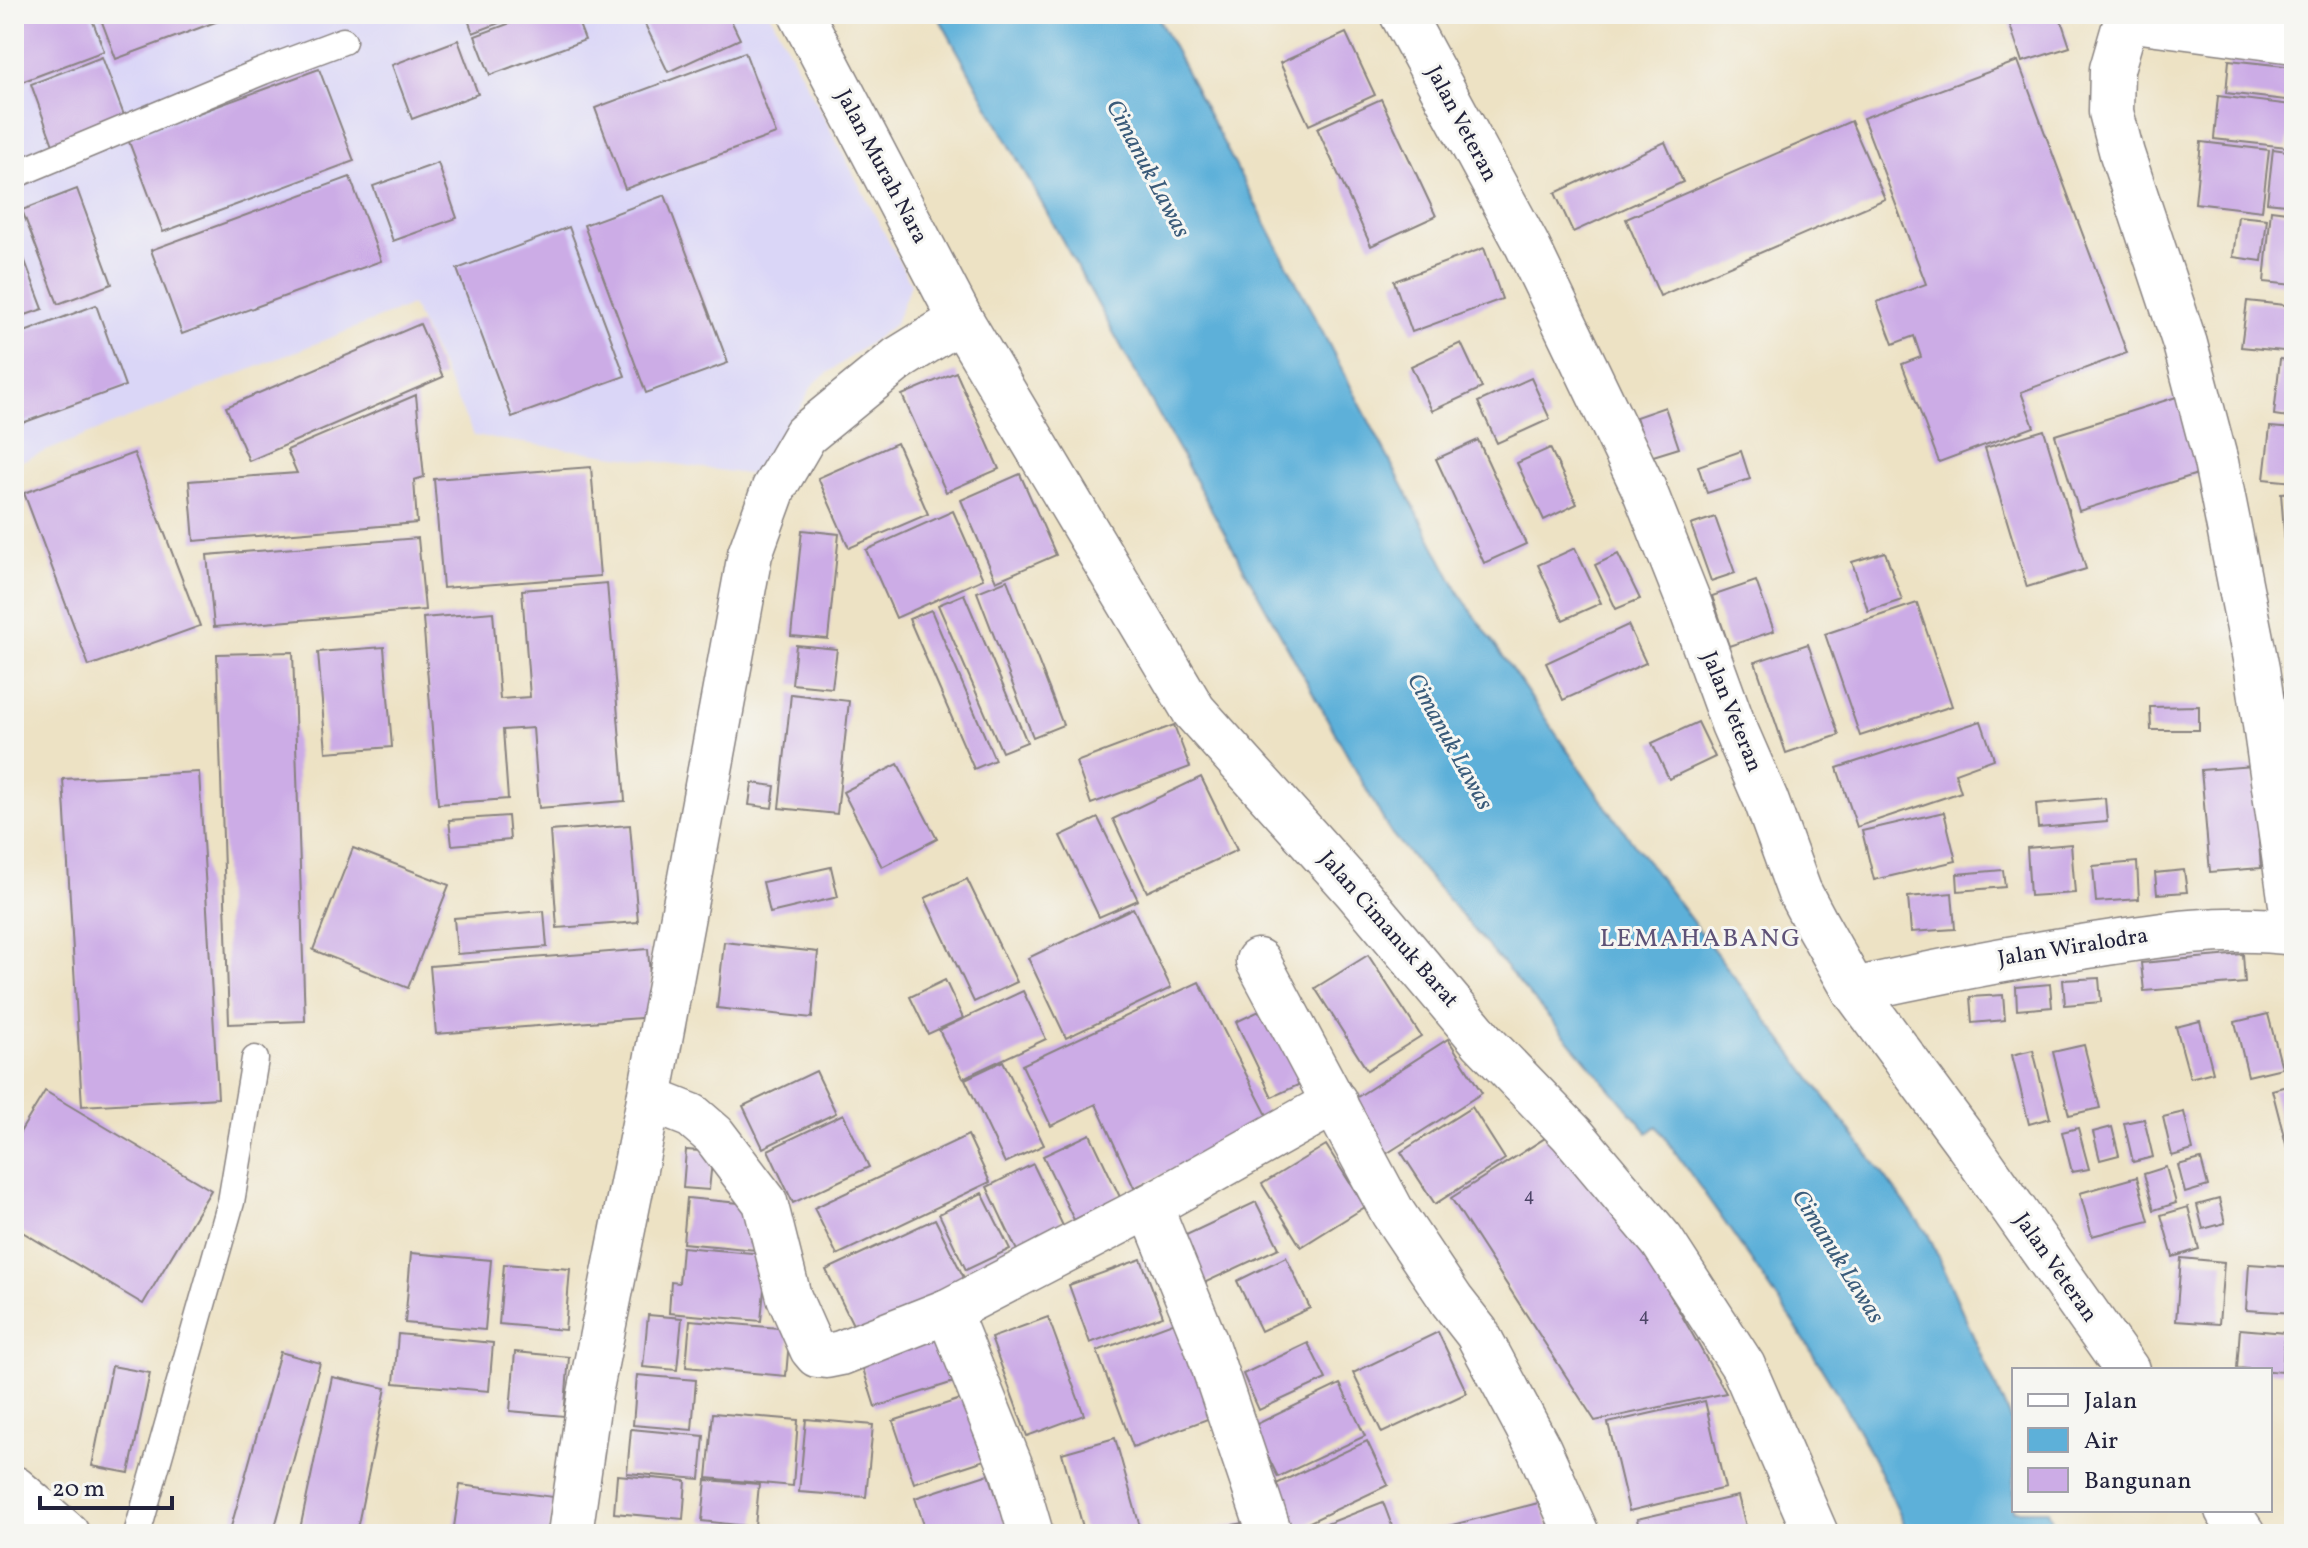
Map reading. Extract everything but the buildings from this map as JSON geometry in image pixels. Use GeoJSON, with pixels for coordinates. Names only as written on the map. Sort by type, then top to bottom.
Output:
{"type":"FeatureCollection","features":[{"type":"Feature","properties":{"kind":"street","name":"Jalan Murah Nara"},"geometry":{"type":"LineString","coordinates":[[801,14],[961,320]]}},
{"type":"Feature","properties":{"kind":"street","name":"Jalan Veteran"},"geometry":{"type":"LineString","coordinates":[[1402,14],[1527,245],[1643,487],[1799,891],[1854,990],[1967,1143],[2126,1368]]}},
{"type":"Feature","properties":{"kind":"street"},"geometry":{"type":"LineString","coordinates":[[2294,41],[2127,17],[2112,69],[2111,112],[2189,359],[2276,669],[2294,925]]}},
{"type":"Feature","properties":{"kind":"street"},"geometry":{"type":"LineString","coordinates":[[570,1534],[590,1394],[649,1099],[750,554],[774,488],[805,435],[898,359],[961,320]]}},
{"type":"Feature","properties":{"kind":"street","name":"Jalan Cimanuk Barat"},"geometry":{"type":"LineString","coordinates":[[961,320],[1194,711],[1356,891],[1483,1042],[1572,1134],[1662,1241],[1743,1366],[1816,1534]]}},
{"type":"Feature","properties":{"kind":"street","name":"Jalan Wiralodra"},"geometry":{"type":"LineString","coordinates":[[1854,990],[1979,963],[2155,935],[2233,929],[2294,933]]}},
{"type":"Feature","properties":{"kind":"street"},"geometry":{"type":"LineString","coordinates":[[1258,961],[1393,1213],[1477,1333],[1539,1449],[1577,1534]]}},
{"type":"Feature","properties":{"kind":"street"},"geometry":{"type":"LineString","coordinates":[[649,1099],[692,1116],[714,1135],[765,1202],[789,1297],[817,1355],[841,1353],[948,1311],[1150,1206],[1335,1102]]}},
{"type":"Feature","properties":{"kind":"street"},"geometry":{"type":"LineString","coordinates":[[1150,1206],[1205,1341],[1270,1534]]}},
{"type":"Feature","properties":{"kind":"street"},"geometry":{"type":"LineString","coordinates":[[948,1311],[1013,1472],[1031,1534]]}},
{"type":"Feature","properties":{"kind":"street"},"geometry":{"type":"LineString","coordinates":[[14,1488],[67,1534]]}},
{"type":"Feature","properties":{"kind":"street"},"geometry":{"type":"LineString","coordinates":[[2228,1512],[2243,1534]]}},
{"type":"Feature","properties":{"kind":"lane"},"geometry":{"type":"LineString","coordinates":[[14,175],[343,41]]}},
{"type":"Feature","properties":{"kind":"lane"},"geometry":{"type":"LineString","coordinates":[[137,1534],[231,1202],[255,1059]]}},
{"type":"Feature","properties":{"kind":"shaded area"},"geometry":{"type":"Polygon","coordinates":[[[14,14],[770,14],[911,284],[894,325],[814,383],[761,476],[474,436],[412,305],[14,464],[14,14]]]}},
{"type":"Feature","properties":{"kind":"water","name":"Cimanuk Lawas"},"geometry":{"type":"Polygon","coordinates":[[[937,14],[1156,14],[1459,593],[1607,808],[1928,1234],[2012,1423],[2012,1512],[2049,1512],[2057,1534],[1908,1534],[1856,1426],[1826,1374],[1657,1126],[1648,1133],[1390,832],[937,14]]]}},
{"type":"Feature","properties":{"kind":"district","name":"LEMAHABANG"},"geometry":{"type":"Point","coordinates":[1701,939]}}]}
